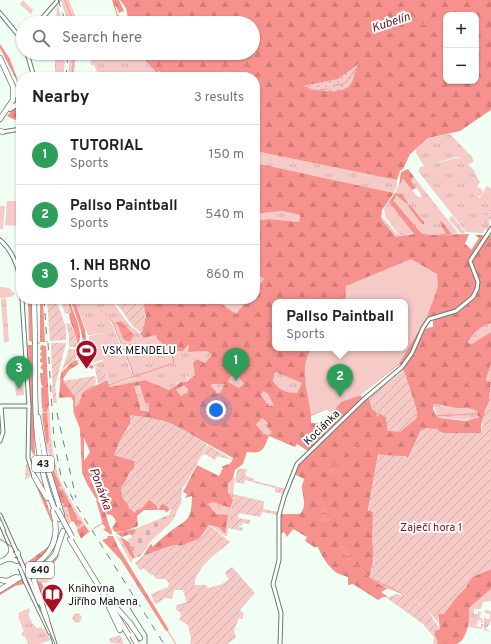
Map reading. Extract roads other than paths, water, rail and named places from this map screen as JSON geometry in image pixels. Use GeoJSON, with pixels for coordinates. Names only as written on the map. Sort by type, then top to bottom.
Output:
{"type":"FeatureCollection","features":[{"type":"Feature","properties":{"kind":"highway"},"geometry":{"type":"LineString","coordinates":[[0,53],[16,86]]}},
{"type":"Feature","properties":{"kind":"highway"},"geometry":{"type":"LineString","coordinates":[[0,58],[16,92]]}},
{"type":"Feature","properties":{"kind":"highway"},"geometry":{"type":"LineString","coordinates":[[0,119],[13,100],[14,91],[11,79]]}},
{"type":"Feature","properties":{"kind":"highway"},"geometry":{"type":"LineString","coordinates":[[0,123],[13,106],[16,105]]}},
{"type":"Feature","properties":{"kind":"highway","name":"43"},"geometry":{"type":"LineString","coordinates":[[36,304],[36,432],[45,485],[71,538],[105,596],[136,644]]}},
{"type":"Feature","properties":{"kind":"highway","name":"43"},"geometry":{"type":"LineString","coordinates":[[36,343],[38,417],[43,465],[57,509],[71,538],[113,604],[131,636]]}},
{"type":"Feature","properties":{"kind":"highway"},"geometry":{"type":"LineString","coordinates":[[38,417],[46,463],[60,518]]}},
{"type":"Feature","properties":{"kind":"highway"},"geometry":{"type":"LineString","coordinates":[[34,476],[60,518]]}},
{"type":"Feature","properties":{"kind":"highway","name":"640"},"geometry":{"type":"LineString","coordinates":[[45,485],[55,522],[54,540],[46,556],[27,572],[50,558],[60,541]]}},
{"type":"Feature","properties":{"kind":"highway","name":"640"},"geometry":{"type":"LineString","coordinates":[[47,620],[34,580],[37,573],[55,556],[63,531]]}},
{"type":"Feature","properties":{"kind":"highway"},"geometry":{"type":"LineString","coordinates":[[5,559],[11,553],[10,546]]}},
{"type":"Feature","properties":{"kind":"highway","name":"640"},"geometry":{"type":"LineString","coordinates":[[5,559],[17,556]]}},
{"type":"Feature","properties":{"kind":"highway"},"geometry":{"type":"LineString","coordinates":[[0,580],[7,581],[16,577]]}},
{"type":"Feature","properties":{"kind":"highway","name":"640"},"geometry":{"type":"LineString","coordinates":[[1,588],[16,577],[24,577]]}},
{"type":"Feature","properties":{"kind":"highway","name":"640"},"geometry":{"type":"LineString","coordinates":[[1,588],[24,577]]}},
{"type":"Feature","properties":{"kind":"highway"},"geometry":{"type":"LineString","coordinates":[[105,596],[120,630]]}},
{"type":"Feature","properties":{"kind":"highway"},"geometry":{"type":"LineString","coordinates":[[113,604],[130,623],[140,638]]}},
{"type":"Feature","properties":{"kind":"street"},"geometry":{"type":"LineString","coordinates":[[44,16],[58,0]]}},
{"type":"Feature","properties":{"kind":"street"},"geometry":{"type":"LineString","coordinates":[[0,13],[16,32]]}},
{"type":"Feature","properties":{"kind":"street"},"geometry":{"type":"LineString","coordinates":[[29,60],[33,72]]}},
{"type":"Feature","properties":{"kind":"street"},"geometry":{"type":"LineString","coordinates":[[1,131],[16,130]]}},
{"type":"Feature","properties":{"kind":"street","name":"Kociánka"},"geometry":{"type":"LineString","coordinates":[[280,644],[281,613],[273,584],[279,560],[279,516],[284,497],[297,464],[364,399],[402,368],[412,353],[423,328],[429,320],[456,311],[473,297],[479,284],[470,261],[491,229]]}},
{"type":"Feature","properties":{"kind":"street"},"geometry":{"type":"LineString","coordinates":[[0,240],[7,247],[14,258],[16,265]]}},
{"type":"Feature","properties":{"kind":"street"},"geometry":{"type":"LineString","coordinates":[[22,304],[28,406],[28,458],[34,476]]}},
{"type":"Feature","properties":{"kind":"street"},"geometry":{"type":"LineString","coordinates":[[0,441],[3,432],[1,406],[28,406]]}},
{"type":"Feature","properties":{"kind":"street"},"geometry":{"type":"LineString","coordinates":[[0,515],[45,627],[55,644]]}},
{"type":"Feature","properties":{"kind":"street"},"geometry":{"type":"LineString","coordinates":[[0,522],[6,531],[10,546],[17,556]]}},
{"type":"Feature","properties":{"kind":"street"},"geometry":{"type":"LineString","coordinates":[[0,532],[6,531]]}},
{"type":"Feature","properties":{"kind":"street"},"geometry":{"type":"LineString","coordinates":[[24,577],[47,620],[51,636]]}},
{"type":"Feature","properties":{"kind":"water"},"geometry":{"type":"Polygon","coordinates":[[[121,321],[134,335],[130,342],[124,340],[117,324],[114,323],[121,321]]]}},
{"type":"Feature","properties":{"kind":"water"},"geometry":{"type":"Polygon","coordinates":[[[336,462],[338,465],[331,476],[329,476],[327,472],[336,462]]]}},
{"type":"Feature","properties":{"kind":"water"},"geometry":{"type":"Polygon","coordinates":[[[320,501],[332,520],[322,524],[320,501]]]}},
{"type":"Feature","properties":{"kind":"water"},"geometry":{"type":"Polygon","coordinates":[[[343,545],[352,555],[352,560],[347,561],[339,546],[343,545]]]}},
{"type":"Feature","properties":{"kind":"waterway","name":"Ponávka"},"geometry":{"type":"LineString","coordinates":[[65,0],[71,16]]}},
{"type":"Feature","properties":{"kind":"waterway","name":"Kubelín"},"geometry":{"type":"LineString","coordinates":[[346,82],[359,65],[362,47],[367,41],[379,35],[402,31],[417,23],[419,25],[424,24],[435,0]]}},
{"type":"Feature","properties":{"kind":"waterway"},"geometry":{"type":"LineString","coordinates":[[424,24],[436,25],[443,22]]}},
{"type":"Feature","properties":{"kind":"waterway"},"geometry":{"type":"LineString","coordinates":[[479,27],[491,33]]}},
{"type":"Feature","properties":{"kind":"waterway","name":"Ponávka"},"geometry":{"type":"LineString","coordinates":[[72,72],[73,60]]}},
{"type":"Feature","properties":{"kind":"waterway"},"geometry":{"type":"LineString","coordinates":[[360,63],[364,62],[390,77],[394,85],[412,93],[431,107],[441,125]]}},
{"type":"Feature","properties":{"kind":"waterway"},"geometry":{"type":"LineString","coordinates":[[381,71],[388,70]]}},
{"type":"Feature","properties":{"kind":"waterway","name":"Kubelín"},"geometry":{"type":"LineString","coordinates":[[260,95],[273,97],[278,89],[287,84],[292,89],[298,89],[303,86],[315,91],[327,89]]}},
{"type":"Feature","properties":{"kind":"waterway","name":"Kubelín"},"geometry":{"type":"LineString","coordinates":[[335,85],[344,84]]}},
{"type":"Feature","properties":{"kind":"waterway","name":"Ponávka"},"geometry":{"type":"LineString","coordinates":[[72,304],[83,339],[83,354],[80,359],[66,370],[60,379],[74,401],[74,412],[82,429],[83,470],[96,496],[103,523],[110,533]]}},
{"type":"Feature","properties":{"kind":"waterway"},"geometry":{"type":"LineString","coordinates":[[94,304],[112,321],[133,372],[131,378]]}},
{"type":"Feature","properties":{"kind":"waterway"},"geometry":{"type":"LineString","coordinates":[[75,410],[81,403],[83,393],[91,387],[109,385],[174,363],[171,351],[163,336],[158,335]]}},
{"type":"Feature","properties":{"kind":"waterway"},"geometry":{"type":"LineString","coordinates":[[128,356],[130,344]]}},
{"type":"Feature","properties":{"kind":"waterway"},"geometry":{"type":"LineString","coordinates":[[465,364],[473,344]]}},
{"type":"Feature","properties":{"kind":"waterway"},"geometry":{"type":"LineString","coordinates":[[465,366],[466,382],[472,388],[479,407]]}},
{"type":"Feature","properties":{"kind":"waterway"},"geometry":{"type":"LineString","coordinates":[[474,414],[479,408]]}},
{"type":"Feature","properties":{"kind":"waterway"},"geometry":{"type":"LineString","coordinates":[[403,434],[413,424],[433,416],[473,414]]}},
{"type":"Feature","properties":{"kind":"waterway"},"geometry":{"type":"LineString","coordinates":[[337,463],[350,450],[362,443],[376,440],[394,439]]}},
{"type":"Feature","properties":{"kind":"waterway"},"geometry":{"type":"LineString","coordinates":[[322,504],[322,493],[327,478]]}},
{"type":"Feature","properties":{"kind":"waterway"},"geometry":{"type":"LineString","coordinates":[[93,529],[103,523]]}},
{"type":"Feature","properties":{"kind":"waterway"},"geometry":{"type":"LineString","coordinates":[[328,524],[341,545]]}},
{"type":"Feature","properties":{"kind":"waterway"},"geometry":{"type":"LineString","coordinates":[[86,534],[90,531]]}},
{"type":"Feature","properties":{"kind":"waterway","name":"Ponávka"},"geometry":{"type":"LineString","coordinates":[[111,539],[117,552],[176,644]]}},
{"type":"Feature","properties":{"kind":"waterway"},"geometry":{"type":"LineString","coordinates":[[354,562],[370,578],[401,593]]}},
{"type":"Feature","properties":{"kind":"waterway"},"geometry":{"type":"LineString","coordinates":[[483,578],[491,575]]}},
{"type":"Feature","properties":{"kind":"waterway"},"geometry":{"type":"LineString","coordinates":[[453,628],[455,619],[452,609],[472,582],[474,583]]}},
{"type":"Feature","properties":{"kind":"waterway"},"geometry":{"type":"LineString","coordinates":[[177,606],[190,602],[196,595]]}},
{"type":"Feature","properties":{"kind":"waterway"},"geometry":{"type":"LineString","coordinates":[[444,639],[446,641],[444,644]]}},
{"type":"Feature","properties":{"kind":"tram line"},"geometry":{"type":"LineString","coordinates":[[0,517],[6,531]]}},
{"type":"Feature","properties":{"kind":"tram line"},"geometry":{"type":"LineString","coordinates":[[5,531],[55,644]]}},
{"type":"Feature","properties":{"kind":"tram line"},"geometry":{"type":"LineString","coordinates":[[0,539],[12,547]]}},
{"type":"Feature","properties":{"kind":"tram line"},"geometry":{"type":"LineString","coordinates":[[130,608],[147,635],[147,644]]}},
{"type":"Feature","properties":{"kind":"railway"},"geometry":{"type":"LineString","coordinates":[[58,0],[64,16]]}},
{"type":"Feature","properties":{"kind":"railway"},"geometry":{"type":"LineString","coordinates":[[66,72],[67,60]]}},
{"type":"Feature","properties":{"kind":"railway"},"geometry":{"type":"LineString","coordinates":[[44,304],[47,342]]}},
{"type":"Feature","properties":{"kind":"railway"},"geometry":{"type":"LineString","coordinates":[[48,343],[54,441],[61,476],[76,505],[164,644]]}},
{"type":"Feature","properties":{"kind":"railway"},"geometry":{"type":"LineString","coordinates":[[57,413],[76,498]]}},
{"type":"Feature","properties":{"kind":"place","name":"VSK MENDELU"},"geometry":{"type":"Point","coordinates":[87,370]}},
{"type":"Feature","properties":{"kind":"place","name":"TUTORIAL"},"geometry":{"type":"Point","coordinates":[236,381]}},
{"type":"Feature","properties":{"kind":"place","name":"1. NH BRNO"},"geometry":{"type":"Point","coordinates":[19,389]}},
{"type":"Feature","properties":{"kind":"place","name":"Pallso Paintball"},"geometry":{"type":"Point","coordinates":[340,397]}},
{"type":"Feature","properties":{"kind":"place","name":"Knihovna Jiřího Mahena"},"geometry":{"type":"Point","coordinates":[53,614]}},
{"type":"Feature","properties":{"kind":"park label","name":"Zaječí hora 1"},"geometry":{"type":"Point","coordinates":[431,528]}}]}
